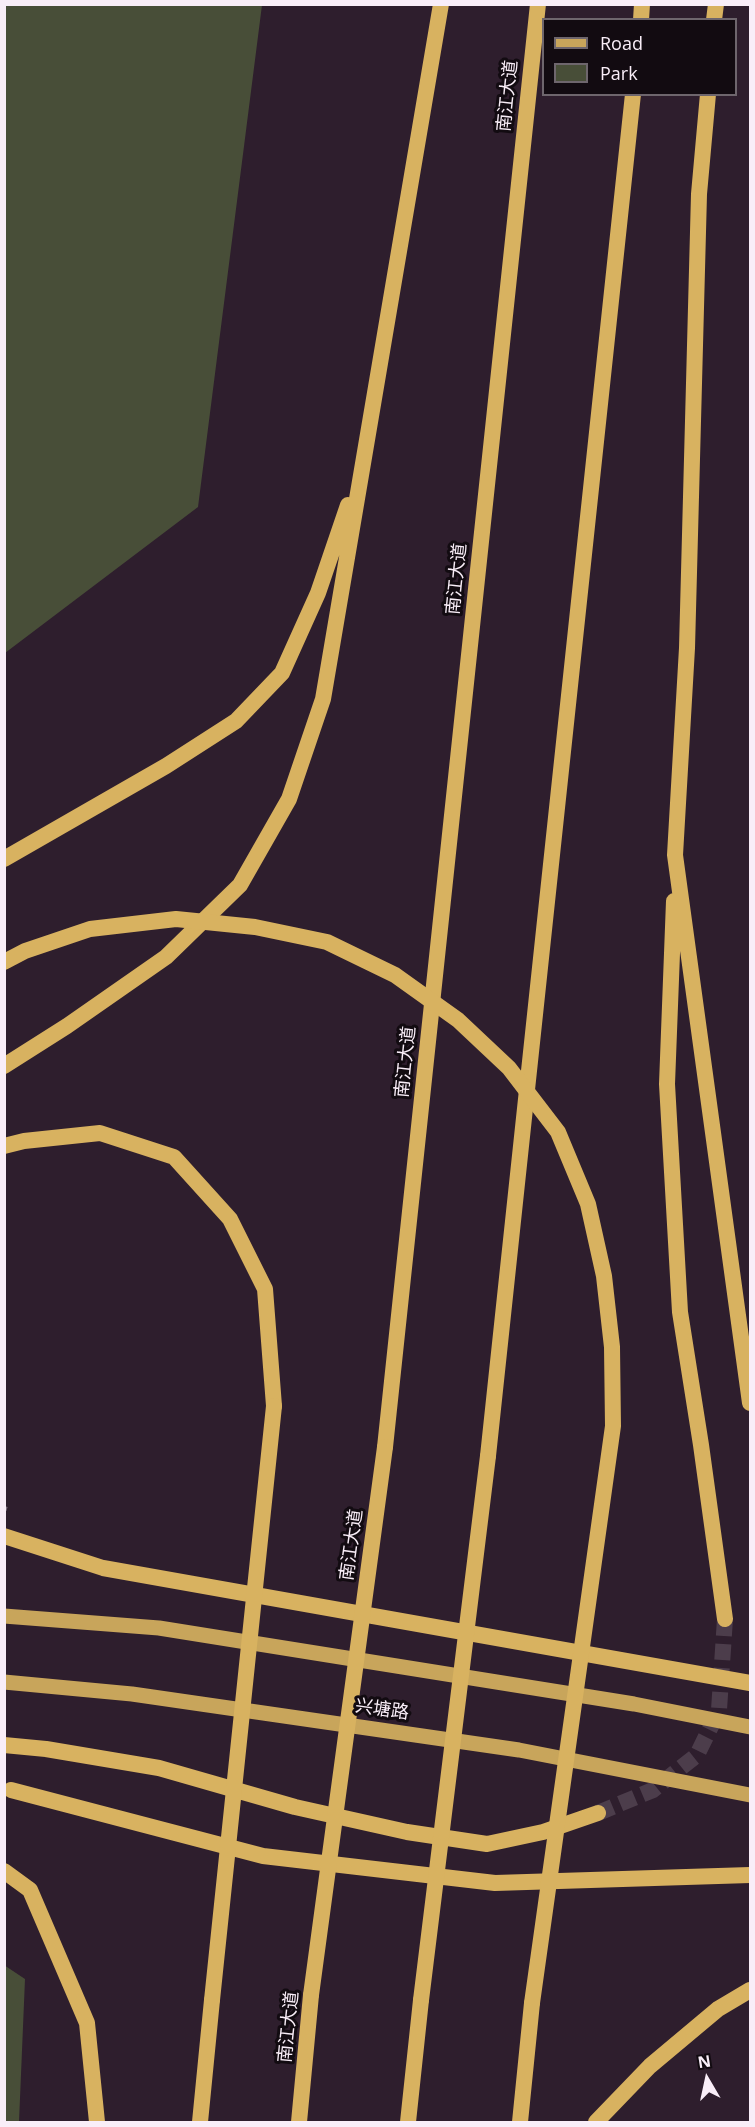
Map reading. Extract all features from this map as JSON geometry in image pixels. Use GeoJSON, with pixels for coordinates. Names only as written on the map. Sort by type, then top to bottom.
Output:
{"type":"FeatureCollection","features":[{"type":"Feature","properties":{"kind":"highway"},"geometry":{"type":"LineString","coordinates":[[4,1066],[67,1026],[166,957],[240,885],[289,799],[323,699],[441,4]]}},
{"type":"Feature","properties":{"kind":"highway","name":"南江大道"},"geometry":{"type":"LineString","coordinates":[[299,2122],[311,1995],[385,1448],[538,4]]}},
{"type":"Feature","properties":{"kind":"highway"},"geometry":{"type":"LineString","coordinates":[[408,2122],[488,1456],[633,96]]}},
{"type":"Feature","properties":{"kind":"highway"},"geometry":{"type":"LineString","coordinates":[[708,96],[699,194],[687,648],[675,855],[667,1084],[680,1312],[702,1445],[725,1619]]}},
{"type":"Feature","properties":{"kind":"highway"},"geometry":{"type":"LineString","coordinates":[[4,859],[166,766],[236,721],[282,673],[318,593],[365,456]]}},
{"type":"Feature","properties":{"kind":"highway"},"geometry":{"type":"LineString","coordinates":[[675,855],[750,1403]]}},
{"type":"Feature","properties":{"kind":"highway"},"geometry":{"type":"LineString","coordinates":[[4,962],[25,951],[90,929],[176,919],[255,927],[327,942],[395,975],[458,1020],[509,1068],[558,1132],[588,1204],[604,1276],[612,1347],[613,1426],[532,2003],[520,2122]]}},
{"type":"Feature","properties":{"kind":"highway"},"geometry":{"type":"LineString","coordinates":[[4,1146],[24,1140],[100,1133],[174,1157],[230,1219],[265,1289],[274,1406],[200,2122]]}},
{"type":"Feature","properties":{"kind":"highway"},"geometry":{"type":"LineString","coordinates":[[4,1536],[103,1568],[750,1683]]}},
{"type":"Feature","properties":{"kind":"highway"},"geometry":{"type":"LineString","coordinates":[[4,1745],[46,1749],[159,1768],[306,1809],[407,1832],[487,1844],[543,1832],[598,1813]]}},
{"type":"Feature","properties":{"kind":"highway"},"geometry":{"type":"LineString","coordinates":[[11,1790],[263,1856],[495,1883],[750,1875]]}},
{"type":"Feature","properties":{"kind":"highway"},"geometry":{"type":"LineString","coordinates":[[4,1871],[30,1890],[87,2023],[98,2122]]}},
{"type":"Feature","properties":{"kind":"highway"},"geometry":{"type":"LineString","coordinates":[[596,2122],[650,2066],[718,2009],[750,1990]]}},
{"type":"Feature","properties":{"kind":"main road"},"geometry":{"type":"LineString","coordinates":[[4,1617],[159,1628],[634,1704],[750,1727]]}},
{"type":"Feature","properties":{"kind":"main road","name":"兴塘路"},"geometry":{"type":"LineString","coordinates":[[4,1682],[132,1694],[519,1750],[750,1795]]}},
{"type":"Feature","properties":{"kind":"green space"},"geometry":{"type":"Polygon","coordinates":[[[5,4],[262,5],[198,507],[5,653],[5,4]]]}},
{"type":"Feature","properties":{"kind":"green space"},"geometry":{"type":"Polygon","coordinates":[[[4,1965],[25,1979],[19,2122],[5,2122],[4,1965]]]}},
{"type":"Feature","properties":{"kind":"tunnel"},"geometry":{"type":"LineString","coordinates":[[598,1813],[653,1790],[697,1755],[719,1710],[725,1619]]}}]}
